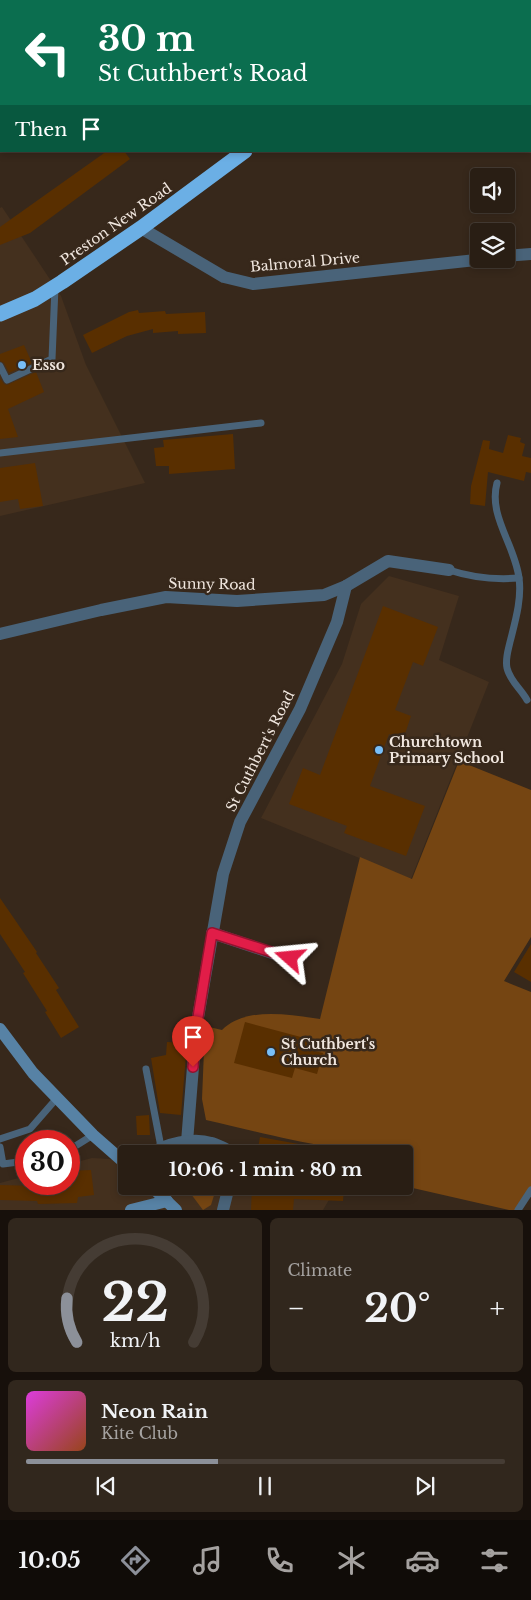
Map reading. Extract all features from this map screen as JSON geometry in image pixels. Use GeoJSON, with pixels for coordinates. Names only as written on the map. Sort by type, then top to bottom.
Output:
{"type":"FeatureCollection","features":[{"type":"Feature","properties":{"kind":"highway","name":"Preston New Road"},"geometry":{"type":"LineString","coordinates":[[0,314],[35,299],[55,287],[141,228],[244,152]]}},
{"type":"Feature","properties":{"kind":"main road"},"geometry":{"type":"LineString","coordinates":[[0,1029],[33,1073],[93,1135],[118,1157]]}},
{"type":"Feature","properties":{"kind":"main road"},"geometry":{"type":"LineString","coordinates":[[160,1195],[176,1210]]}},
{"type":"Feature","properties":{"kind":"main road"},"geometry":{"type":"LineString","coordinates":[[131,1210],[166,1201]]}},
{"type":"Feature","properties":{"kind":"street","name":"Balmoral Drive"},"geometry":{"type":"LineString","coordinates":[[141,228],[224,277],[253,284],[470,261]]}},
{"type":"Feature","properties":{"kind":"street"},"geometry":{"type":"LineString","coordinates":[[515,255],[531,254]]}},
{"type":"Feature","properties":{"kind":"street","name":"Sunny Road"},"geometry":{"type":"LineString","coordinates":[[0,634],[166,597],[237,601],[324,594],[346,586],[388,561],[449,570]]}},
{"type":"Feature","properties":{"kind":"street","name":"St Cuthbert's Road"},"geometry":{"type":"LineString","coordinates":[[187,1142],[196,1029],[222,874],[240,822],[300,709],[337,622],[346,586]]}},
{"type":"Feature","properties":{"kind":"street"},"geometry":{"type":"LineString","coordinates":[[212,933],[290,958]]}},
{"type":"Feature","properties":{"kind":"street"},"geometry":{"type":"LineString","coordinates":[[176,1145],[187,1142],[211,1142],[217,1145]]}},
{"type":"Feature","properties":{"kind":"street"},"geometry":{"type":"LineString","coordinates":[[223,1210],[227,1195]]}},
{"type":"Feature","properties":{"kind":"lane"},"geometry":{"type":"LineString","coordinates":[[0,366],[7,380],[52,359],[55,287]]}},
{"type":"Feature","properties":{"kind":"lane"},"geometry":{"type":"LineString","coordinates":[[0,452],[261,423]]}},
{"type":"Feature","properties":{"kind":"lane"},"geometry":{"type":"LineString","coordinates":[[497,483],[494,501],[502,528],[513,552],[519,578],[517,614],[506,661],[507,670],[512,681],[527,700]]}},
{"type":"Feature","properties":{"kind":"lane"},"geometry":{"type":"LineString","coordinates":[[449,570],[469,577],[519,578]]}},
{"type":"Feature","properties":{"kind":"lane"},"geometry":{"type":"LineString","coordinates":[[146,1069],[154,1145]]}},
{"type":"Feature","properties":{"kind":"lane"},"geometry":{"type":"LineString","coordinates":[[0,1139],[30,1129],[57,1098]]}},
{"type":"Feature","properties":{"kind":"lane"},"geometry":{"type":"LineString","coordinates":[[80,1143],[93,1135]]}},
{"type":"Feature","properties":{"kind":"lane"},"geometry":{"type":"LineString","coordinates":[[0,1147],[3,1164],[15,1162]]}},
{"type":"Feature","properties":{"kind":"lane"},"geometry":{"type":"LineString","coordinates":[[518,1210],[531,1190]]}},
{"type":"Feature","properties":{"kind":"shaded area"},"geometry":{"type":"Polygon","coordinates":[[[2,207],[61,296],[86,365],[145,483],[0,516],[0,208],[2,207]]]}},
{"type":"Feature","properties":{"kind":"shaded area","name":"Churchtown Primary School"},"geometry":{"type":"Polygon","coordinates":[[[389,576],[459,596],[439,660],[489,682],[411,879],[261,818],[342,664],[361,604],[389,576]]]}},
{"type":"Feature","properties":{"kind":"shaded area"},"geometry":{"type":"Polygon","coordinates":[[[459,761],[531,790],[531,937],[504,981],[531,992],[531,1189],[518,1210],[509,1210],[413,1188],[413,1145],[320,1145],[206,1120],[202,1099],[205,1026],[222,1030],[232,1022],[243,1018],[269,1014],[320,1019],[360,857],[412,879],[459,761]]]}},
{"type":"Feature","properties":{"kind":"shaded area"},"geometry":{"type":"Polygon","coordinates":[[[92,1158],[118,1160],[118,1195],[332,1195],[323,1210],[0,1210],[0,1183],[15,1179],[15,1195],[80,1195],[80,1161],[92,1158]]]}},
{"type":"Feature","properties":{"kind":"shaded area"},"geometry":{"type":"Polygon","coordinates":[[[192,1195],[214,1195],[211,1205],[203,1210],[192,1195]]]}},
{"type":"Feature","properties":{"kind":"building"},"geometry":{"type":"Polygon","coordinates":[[[106,152],[125,152],[130,159],[30,233],[0,245],[0,227],[106,152]]]}},
{"type":"Feature","properties":{"kind":"building"},"geometry":{"type":"Polygon","coordinates":[[[138,310],[139,313],[165,311],[166,314],[205,312],[206,333],[178,334],[178,331],[153,333],[153,329],[127,336],[92,353],[83,335],[129,312],[138,310]]]}},
{"type":"Feature","properties":{"kind":"building"},"geometry":{"type":"Polygon","coordinates":[[[24,345],[32,363],[9,373],[4,363],[0,361],[0,354],[24,345]]]}},
{"type":"Feature","properties":{"kind":"building"},"geometry":{"type":"Polygon","coordinates":[[[36,372],[44,392],[8,409],[18,437],[0,439],[0,378],[7,385],[36,372]]]}},
{"type":"Feature","properties":{"kind":"building"},"geometry":{"type":"Polygon","coordinates":[[[233,434],[235,469],[169,474],[169,466],[156,466],[154,448],[164,447],[163,440],[233,434]]]}},
{"type":"Feature","properties":{"kind":"building"},"geometry":{"type":"Polygon","coordinates":[[[508,435],[521,438],[520,442],[525,444],[522,456],[531,458],[531,473],[526,472],[524,481],[488,472],[485,506],[470,504],[471,486],[483,440],[490,441],[489,449],[503,453],[508,435]]]}},
{"type":"Feature","properties":{"kind":"building"},"geometry":{"type":"Polygon","coordinates":[[[35,463],[43,506],[20,509],[18,499],[0,502],[0,468],[35,463]]]}},
{"type":"Feature","properties":{"kind":"building"},"geometry":{"type":"Polygon","coordinates":[[[383,606],[438,627],[423,666],[413,662],[395,710],[411,716],[403,740],[389,734],[370,786],[425,806],[406,856],[344,833],[347,826],[289,804],[303,768],[320,775],[383,606]]]}},
{"type":"Feature","properties":{"kind":"building"},"geometry":{"type":"Polygon","coordinates":[[[0,898],[37,952],[59,988],[56,990],[79,1027],[61,1038],[45,1012],[47,1011],[23,973],[25,972],[0,934],[0,898]]]}},
{"type":"Feature","properties":{"kind":"building"},"geometry":{"type":"Polygon","coordinates":[[[531,944],[531,982],[514,972],[531,944]]]}},
{"type":"Feature","properties":{"kind":"building","name":"St Cuthbert's Church"},"geometry":{"type":"Polygon","coordinates":[[[245,1022],[312,1040],[310,1050],[323,1053],[317,1074],[295,1068],[292,1078],[234,1063],[245,1022]]]}},
{"type":"Feature","properties":{"kind":"building"},"geometry":{"type":"Polygon","coordinates":[[[167,1042],[187,1043],[181,1115],[160,1113],[151,1058],[166,1055],[167,1042]]]}},
{"type":"Feature","properties":{"kind":"building"},"geometry":{"type":"Polygon","coordinates":[[[149,1115],[150,1135],[137,1135],[136,1116],[149,1115]]]}},
{"type":"Feature","properties":{"kind":"building"},"geometry":{"type":"Polygon","coordinates":[[[260,1137],[304,1145],[259,1145],[260,1137]]]}},
{"type":"Feature","properties":{"kind":"building"},"geometry":{"type":"Polygon","coordinates":[[[80,1170],[91,1170],[94,1195],[78,1197],[77,1203],[38,1204],[37,1201],[0,1200],[0,1185],[15,1185],[15,1195],[80,1195],[80,1170]]]}},
{"type":"Feature","properties":{"kind":"building"},"geometry":{"type":"Polygon","coordinates":[[[252,1195],[343,1195],[343,1201],[294,1199],[293,1210],[251,1210],[252,1195]]]}},
{"type":"Feature","properties":{"kind":"place","name":"Esso"},"geometry":{"type":"Point","coordinates":[22,365]}},
{"type":"Feature","properties":{"kind":"place","name":"Churchtown Primary School"},"geometry":{"type":"Point","coordinates":[379,750]}},
{"type":"Feature","properties":{"kind":"place","name":"St Cuthbert's Church"},"geometry":{"type":"Point","coordinates":[271,1052]}},
{"type":"Feature","properties":{"kind":"route"},"geometry":{"type":"LineString","coordinates":[[193,1067],[196,1029],[212,933],[290,958]]}}]}
